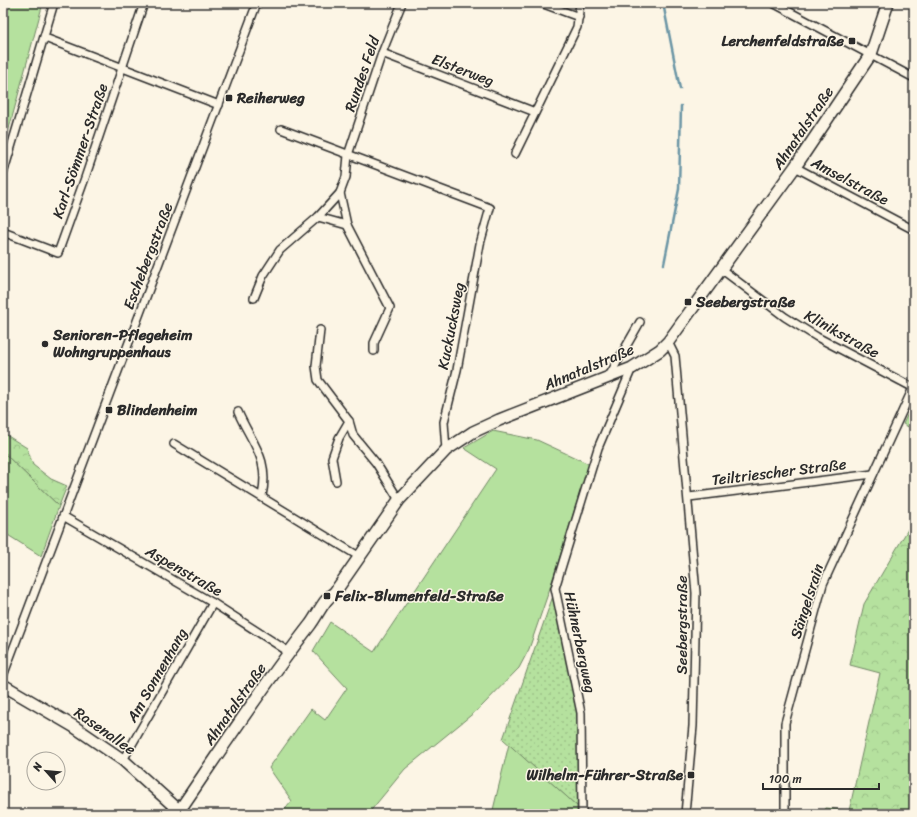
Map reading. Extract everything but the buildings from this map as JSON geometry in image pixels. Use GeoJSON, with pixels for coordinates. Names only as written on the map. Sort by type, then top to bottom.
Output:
{"type":"FeatureCollection","features":[{"type":"Feature","properties":{"kind":"street"},"geometry":{"type":"LineString","coordinates":[[3,174],[54,3]]}},
{"type":"Feature","properties":{"kind":"street","name":"Karl-Sömmer-Straße"},"geometry":{"type":"LineString","coordinates":[[3,232],[58,253],[144,3]]}},
{"type":"Feature","properties":{"kind":"street","name":"Eschebergstraße"},"geometry":{"type":"LineString","coordinates":[[3,676],[257,3]]}},
{"type":"Feature","properties":{"kind":"street","name":"Rundes Feld"},"geometry":{"type":"LineString","coordinates":[[340,193],[346,177],[348,155],[382,53],[402,3]]}},
{"type":"Feature","properties":{"kind":"street"},"geometry":{"type":"LineString","coordinates":[[541,3],[579,18]]}},
{"type":"Feature","properties":{"kind":"street"},"geometry":{"type":"LineString","coordinates":[[515,154],[577,27],[580,3]]}},
{"type":"Feature","properties":{"kind":"street"},"geometry":{"type":"LineString","coordinates":[[773,3],[914,78]]}},
{"type":"Feature","properties":{"kind":"street","name":"Ahnatalstraße"},"geometry":{"type":"LineString","coordinates":[[179,813],[289,652],[319,613],[330,606],[335,592],[399,500],[446,450],[473,432],[499,420],[632,368],[660,350],[668,342],[795,167],[870,54],[888,3]]}},
{"type":"Feature","properties":{"kind":"street"},"geometry":{"type":"LineString","coordinates":[[44,38],[219,105]]}},
{"type":"Feature","properties":{"kind":"street","name":"Elsterweg"},"geometry":{"type":"LineString","coordinates":[[382,53],[535,112]]}},
{"type":"Feature","properties":{"kind":"street"},"geometry":{"type":"LineString","coordinates":[[281,129],[348,155]]}},
{"type":"Feature","properties":{"kind":"street","name":"Kuckucksweg"},"geometry":{"type":"LineString","coordinates":[[348,155],[490,208],[480,244],[457,370],[444,422],[446,450]]}},
{"type":"Feature","properties":{"kind":"street","name":"Amselstraße"},"geometry":{"type":"LineString","coordinates":[[795,167],[914,230]]}},
{"type":"Feature","properties":{"kind":"street"},"geometry":{"type":"LineString","coordinates":[[254,298],[263,276],[280,250],[318,217],[340,193]]}},
{"type":"Feature","properties":{"kind":"street"},"geometry":{"type":"LineString","coordinates":[[340,193],[347,225],[390,308],[374,343],[374,351]]}},
{"type":"Feature","properties":{"kind":"street"},"geometry":{"type":"LineString","coordinates":[[318,217],[347,225]]}},
{"type":"Feature","properties":{"kind":"street","name":"Klinikstraße"},"geometry":{"type":"LineString","coordinates":[[721,269],[785,317],[817,336],[914,388]]}},
{"type":"Feature","properties":{"kind":"street"},"geometry":{"type":"LineString","coordinates":[[608,378],[640,322]]}},
{"type":"Feature","properties":{"kind":"street"},"geometry":{"type":"LineString","coordinates":[[320,330],[316,366],[318,380],[349,421],[354,434],[376,463],[399,500]]}},
{"type":"Feature","properties":{"kind":"street","name":"Seebergstraße"},"geometry":{"type":"LineString","coordinates":[[668,342],[675,356],[689,497],[696,593],[696,651],[693,726],[685,814]]}},
{"type":"Feature","properties":{"kind":"street","name":"Hühnerbergweg"},"geometry":{"type":"LineString","coordinates":[[582,814],[582,713],[555,588],[598,448],[632,368]]}},
{"type":"Feature","properties":{"kind":"street","name":"Sängelsrain"},"geometry":{"type":"LineString","coordinates":[[785,814],[785,723],[823,584],[914,388]]}},
{"type":"Feature","properties":{"kind":"street"},"geometry":{"type":"LineString","coordinates":[[238,412],[260,454],[266,480],[262,496]]}},
{"type":"Feature","properties":{"kind":"street"},"geometry":{"type":"LineString","coordinates":[[336,481],[332,458],[339,438],[349,421]]}},
{"type":"Feature","properties":{"kind":"street"},"geometry":{"type":"LineString","coordinates":[[174,444],[262,496],[360,557]]}},
{"type":"Feature","properties":{"kind":"street","name":"Teiltriescher Straße"},"geometry":{"type":"LineString","coordinates":[[689,497],[873,474]]}},
{"type":"Feature","properties":{"kind":"street","name":"Aspenstraße"},"geometry":{"type":"LineString","coordinates":[[63,516],[213,603],[289,652]]}},
{"type":"Feature","properties":{"kind":"street","name":"Am Sonnenhang"},"geometry":{"type":"LineString","coordinates":[[123,760],[213,603]]}},
{"type":"Feature","properties":{"kind":"street","name":"Rasenallee"},"geometry":{"type":"LineString","coordinates":[[3,685],[73,726],[123,760],[179,813]]}},
{"type":"Feature","properties":{"kind":"green space"},"geometry":{"type":"Polygon","coordinates":[[[3,3],[43,3],[3,151],[3,3]]]}},
{"type":"Feature","properties":{"kind":"green space"},"geometry":{"type":"Polygon","coordinates":[[[914,401],[914,430],[903,424],[914,401]]]}},
{"type":"Feature","properties":{"kind":"green space"},"geometry":{"type":"Polygon","coordinates":[[[493,431],[537,440],[589,464],[551,585],[529,649],[519,668],[481,707],[405,769],[368,814],[281,814],[292,801],[269,768],[311,709],[325,720],[347,688],[313,651],[330,622],[374,652],[496,469],[464,448],[493,431]]]}},
{"type":"Feature","properties":{"kind":"green space"},"geometry":{"type":"Polygon","coordinates":[[[3,433],[27,448],[33,465],[51,479],[67,486],[59,506],[3,452],[3,433]]]}},
{"type":"Feature","properties":{"kind":"green space"},"geometry":{"type":"Polygon","coordinates":[[[3,452],[59,506],[41,556],[3,532],[3,452]]]}},
{"type":"Feature","properties":{"kind":"green space"},"geometry":{"type":"Polygon","coordinates":[[[914,519],[914,814],[824,814],[826,808],[849,811],[880,673],[850,665],[864,604],[914,519]]]}},
{"type":"Feature","properties":{"kind":"green space"},"geometry":{"type":"Polygon","coordinates":[[[554,593],[572,672],[580,726],[582,753],[581,780],[577,806],[503,739],[554,593]]]}},
{"type":"Feature","properties":{"kind":"green space"},"geometry":{"type":"Polygon","coordinates":[[[509,744],[577,806],[577,814],[492,814],[509,744]]]}},
{"type":"Feature","properties":{"kind":"waterway"},"geometry":{"type":"LineString","coordinates":[[663,3],[680,89]]}},
{"type":"Feature","properties":{"kind":"waterway"},"geometry":{"type":"LineString","coordinates":[[664,264],[679,189],[681,106]]}},
{"type":"Feature","properties":{"kind":"place","name":"Lerchenfeldstraße"},"geometry":{"type":"Point","coordinates":[852,41]}},
{"type":"Feature","properties":{"kind":"place","name":"Reiherweg"},"geometry":{"type":"Point","coordinates":[229,98]}},
{"type":"Feature","properties":{"kind":"place","name":"Seebergstraße"},"geometry":{"type":"Point","coordinates":[688,302]}},
{"type":"Feature","properties":{"kind":"place","name":"Senioren-Pflegeheim Wohngruppenhaus"},"geometry":{"type":"Point","coordinates":[45,344]}},
{"type":"Feature","properties":{"kind":"place","name":"Blindenheim"},"geometry":{"type":"Point","coordinates":[109,410]}},
{"type":"Feature","properties":{"kind":"place","name":"Felix-Blumenfeld-Straße"},"geometry":{"type":"Point","coordinates":[327,596]}},
{"type":"Feature","properties":{"kind":"place","name":"Wilhelm-Führer-Straße"},"geometry":{"type":"Point","coordinates":[691,775]}}]}
